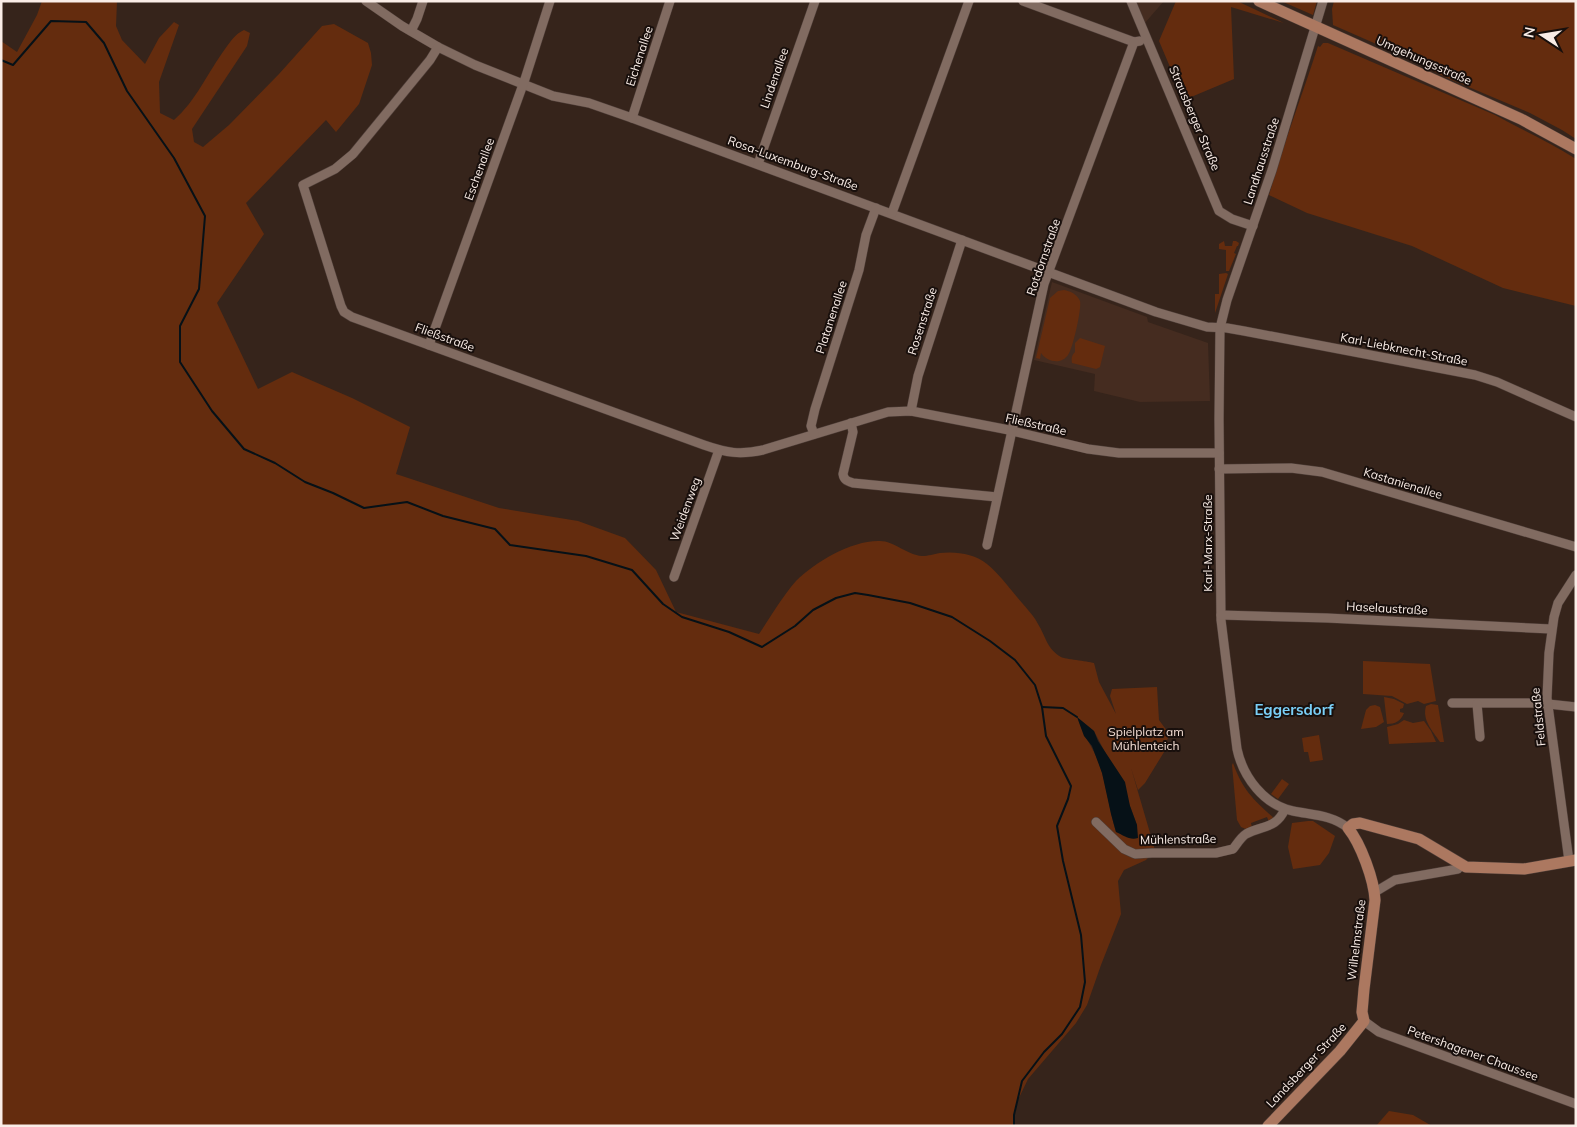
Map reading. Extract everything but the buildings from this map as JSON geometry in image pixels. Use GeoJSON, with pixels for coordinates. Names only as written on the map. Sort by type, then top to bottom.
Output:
{"type":"FeatureCollection","features":[{"type":"Feature","properties":{"kind":"main road","name":"Umgehungsstraße"},"geometry":{"type":"LineString","coordinates":[[1259,1],[1521,119],[1576,149]]}},
{"type":"Feature","properties":{"kind":"main road"},"geometry":{"type":"LineString","coordinates":[[1348,828],[1353,824],[1360,823],[1409,836],[1427,843],[1466,867],[1524,868],[1572,861]]}},
{"type":"Feature","properties":{"kind":"main road","name":"Wilhelmstraße"},"geometry":{"type":"LineString","coordinates":[[1348,828],[1357,841],[1375,892],[1376,900],[1362,1012],[1364,1021]]}},
{"type":"Feature","properties":{"kind":"main road","name":"Landsberger Straße"},"geometry":{"type":"LineString","coordinates":[[1268,1126],[1340,1051],[1364,1021]]}},
{"type":"Feature","properties":{"kind":"street","name":"Rosa-Luxemburg-Straße"},"geometry":{"type":"LineString","coordinates":[[366,1],[438,47],[476,65],[553,96],[589,103],[632,118],[892,213],[1115,298],[1190,323],[1220,328]]}},
{"type":"Feature","properties":{"kind":"street"},"geometry":{"type":"LineString","coordinates":[[411,31],[423,1]]}},
{"type":"Feature","properties":{"kind":"street","name":"Eschenallee"},"geometry":{"type":"LineString","coordinates":[[429,345],[523,83],[550,1]]}},
{"type":"Feature","properties":{"kind":"street","name":"Eichenallee"},"geometry":{"type":"LineString","coordinates":[[632,118],[670,1]]}},
{"type":"Feature","properties":{"kind":"street","name":"Lindenallee"},"geometry":{"type":"LineString","coordinates":[[758,164],[815,1]]}},
{"type":"Feature","properties":{"kind":"street"},"geometry":{"type":"LineString","coordinates":[[892,213],[969,1]]}},
{"type":"Feature","properties":{"kind":"street"},"geometry":{"type":"LineString","coordinates":[[1023,1],[1134,42],[1147,38]]}},
{"type":"Feature","properties":{"kind":"street","name":"Strausberger Straße"},"geometry":{"type":"LineString","coordinates":[[1131,1],[1219,211],[1232,219],[1253,226]]}},
{"type":"Feature","properties":{"kind":"street","name":"Landhausstraße"},"geometry":{"type":"LineString","coordinates":[[1220,328],[1227,300],[1274,163],[1323,1]]}},
{"type":"Feature","properties":{"kind":"street","name":"Rotdornstraße"},"geometry":{"type":"LineString","coordinates":[[987,545],[1044,284],[1134,42]]}},
{"type":"Feature","properties":{"kind":"street","name":"Fließstraße"},"geometry":{"type":"LineString","coordinates":[[438,47],[430,60],[352,154],[335,170],[303,185],[340,306],[344,312],[357,319],[719,450],[734,453],[750,453],[888,412],[910,411],[1012,431],[1088,449],[1119,453],[1219,453]]}},
{"type":"Feature","properties":{"kind":"street","name":"Platanenallee"},"geometry":{"type":"LineString","coordinates":[[814,434],[811,426],[815,409],[859,270],[866,235],[876,208]]}},
{"type":"Feature","properties":{"kind":"street","name":"Rosenstraße"},"geometry":{"type":"LineString","coordinates":[[910,411],[918,376],[962,240]]}},
{"type":"Feature","properties":{"kind":"street","name":"Karl-Liebknecht-Straße"},"geometry":{"type":"LineString","coordinates":[[1220,328],[1475,376],[1497,382],[1576,417]]}},
{"type":"Feature","properties":{"kind":"street","name":"Karl-Marx-Straße"},"geometry":{"type":"LineString","coordinates":[[1220,328],[1219,469],[1221,615],[1224,647],[1239,756],[1247,775],[1258,790],[1274,804],[1285,809]]}},
{"type":"Feature","properties":{"kind":"street"},"geometry":{"type":"LineString","coordinates":[[851,423],[853,432],[843,474],[847,480],[894,488],[997,497]]}},
{"type":"Feature","properties":{"kind":"street","name":"Weidenweg"},"geometry":{"type":"LineString","coordinates":[[674,577],[719,450]]}},
{"type":"Feature","properties":{"kind":"street","name":"Kastanienallee"},"geometry":{"type":"LineString","coordinates":[[1219,469],[1291,468],[1322,472],[1576,547]]}},
{"type":"Feature","properties":{"kind":"street","name":"Feldstraße"},"geometry":{"type":"LineString","coordinates":[[1572,861],[1548,704],[1547,683],[1551,629],[1558,602],[1576,575]]}},
{"type":"Feature","properties":{"kind":"street","name":"Haselaustraße"},"geometry":{"type":"LineString","coordinates":[[1221,615],[1328,618],[1551,629]]}},
{"type":"Feature","properties":{"kind":"street"},"geometry":{"type":"LineString","coordinates":[[1452,703],[1539,703],[1576,706]]}},
{"type":"Feature","properties":{"kind":"street"},"geometry":{"type":"LineString","coordinates":[[1477,704],[1480,737]]}},
{"type":"Feature","properties":{"kind":"street"},"geometry":{"type":"LineString","coordinates":[[1285,809],[1324,816],[1348,828]]}},
{"type":"Feature","properties":{"kind":"street","name":"Mühlenstraße"},"geometry":{"type":"LineString","coordinates":[[1096,822],[1124,849],[1135,854],[1216,853],[1233,849],[1244,834],[1276,822],[1281,818],[1285,809]]}},
{"type":"Feature","properties":{"kind":"street"},"geometry":{"type":"LineString","coordinates":[[1375,892],[1395,880],[1458,869],[1461,864]]}},
{"type":"Feature","properties":{"kind":"street","name":"Petershagener Chaussee"},"geometry":{"type":"LineString","coordinates":[[1364,1021],[1379,1032],[1576,1104]]}},
{"type":"Feature","properties":{"kind":"shaded area"},"geometry":{"type":"Polygon","coordinates":[[[1135,1],[1164,1],[1144,24],[1135,1]]]}},
{"type":"Feature","properties":{"kind":"shaded area"},"geometry":{"type":"Polygon","coordinates":[[[1052,282],[1147,317],[1148,322],[1208,343],[1210,401],[1140,402],[1094,391],[1095,374],[1034,360],[1052,282]]]}},
{"type":"Feature","properties":{"kind":"shaded area"},"geometry":{"type":"Polygon","coordinates":[[[1077,717],[1094,731],[1098,741],[1125,782],[1130,806],[1137,825],[1138,838],[1129,838],[1116,832],[1102,773],[1092,746],[1084,736],[1077,717]]]}},
{"type":"Feature","properties":{"kind":"green space","name":"Spielplatz am Mühlenteich"},"geometry":{"type":"Polygon","coordinates":[[[42,1],[117,1],[116,26],[122,40],[145,64],[159,38],[174,22],[179,25],[159,82],[160,113],[174,120],[189,104],[233,38],[244,30],[250,33],[247,46],[192,129],[194,142],[203,147],[229,125],[279,74],[322,26],[334,24],[368,43],[372,65],[359,104],[336,132],[326,120],[246,203],[264,234],[217,303],[258,389],[292,372],[352,398],[410,427],[396,474],[499,508],[578,521],[625,538],[656,570],[676,612],[759,634],[796,581],[813,567],[846,548],[880,541],[922,556],[946,552],[971,556],[987,564],[1003,580],[1034,617],[1056,654],[1063,658],[1094,663],[1099,682],[1116,714],[1110,696],[1112,689],[1157,687],[1159,720],[1170,735],[1167,740],[1169,744],[1145,783],[1138,790],[1131,768],[1155,850],[1146,860],[1124,870],[1118,881],[1121,914],[1087,1005],[1076,1023],[1028,1079],[1017,1102],[1013,1126],[1,1126],[1,41],[17,52],[37,15],[42,1]],[[1078,718],[1099,763],[1116,832],[1137,825],[1130,806],[1094,731],[1078,718]]]}},
{"type":"Feature","properties":{"kind":"green space"},"geometry":{"type":"Polygon","coordinates":[[[1176,1],[1237,1],[1284,23],[1231,7],[1234,79],[1184,100],[1159,41],[1176,1]]]}},
{"type":"Feature","properties":{"kind":"green space"},"geometry":{"type":"Polygon","coordinates":[[[1281,1],[1317,1],[1313,15],[1281,1]]]}},
{"type":"Feature","properties":{"kind":"green space"},"geometry":{"type":"Polygon","coordinates":[[[1334,1],[1576,1],[1576,139],[1530,113],[1445,77],[1415,61],[1333,25],[1332,9],[1334,1]]]}},
{"type":"Feature","properties":{"kind":"green space"},"geometry":{"type":"Polygon","coordinates":[[[1323,43],[1328,43],[1495,115],[1576,159],[1576,306],[1503,288],[1412,246],[1307,213],[1269,195],[1318,46],[1320,47],[1323,43]]]}},
{"type":"Feature","properties":{"kind":"green space"},"geometry":{"type":"Polygon","coordinates":[[[1224,241],[1225,246],[1232,246],[1233,241],[1239,243],[1229,271],[1226,271],[1226,250],[1219,249],[1219,244],[1224,241]]]}},
{"type":"Feature","properties":{"kind":"green space"},"geometry":{"type":"Polygon","coordinates":[[[1219,274],[1228,274],[1215,313],[1215,294],[1219,294],[1219,274]]]}},
{"type":"Feature","properties":{"kind":"green space"},"geometry":{"type":"Polygon","coordinates":[[[1064,290],[1073,293],[1080,301],[1075,337],[1070,351],[1065,358],[1058,361],[1047,359],[1041,353],[1040,359],[1036,358],[1050,298],[1058,291],[1064,290]]]}},
{"type":"Feature","properties":{"kind":"green space"},"geometry":{"type":"Polygon","coordinates":[[[1080,338],[1105,346],[1100,367],[1096,369],[1072,363],[1075,343],[1080,338]]]}},
{"type":"Feature","properties":{"kind":"green space"},"geometry":{"type":"Polygon","coordinates":[[[1363,661],[1430,664],[1436,701],[1424,704],[1418,701],[1407,704],[1392,696],[1363,694],[1363,661]]]}},
{"type":"Feature","properties":{"kind":"green space"},"geometry":{"type":"Polygon","coordinates":[[[1384,697],[1404,704],[1403,708],[1400,709],[1400,712],[1404,713],[1403,716],[1395,723],[1387,724],[1384,697]]]}},
{"type":"Feature","properties":{"kind":"green space"},"geometry":{"type":"Polygon","coordinates":[[[1431,704],[1438,705],[1444,742],[1440,742],[1425,716],[1426,706],[1431,704]]]}},
{"type":"Feature","properties":{"kind":"green space"},"geometry":{"type":"Polygon","coordinates":[[[1370,706],[1380,707],[1384,722],[1376,727],[1361,729],[1366,710],[1370,706]]]}},
{"type":"Feature","properties":{"kind":"green space"},"geometry":{"type":"Polygon","coordinates":[[[1404,720],[1413,723],[1424,721],[1436,742],[1389,744],[1387,727],[1404,720]]]}},
{"type":"Feature","properties":{"kind":"green space"},"geometry":{"type":"Polygon","coordinates":[[[1319,735],[1323,760],[1310,762],[1308,752],[1304,752],[1302,738],[1319,735]]]}},
{"type":"Feature","properties":{"kind":"green space"},"geometry":{"type":"Polygon","coordinates":[[[1233,763],[1245,788],[1275,819],[1269,822],[1267,817],[1251,823],[1252,828],[1248,830],[1241,827],[1237,820],[1233,763]]]}},
{"type":"Feature","properties":{"kind":"green space"},"geometry":{"type":"Polygon","coordinates":[[[1282,779],[1289,784],[1278,799],[1271,794],[1282,779]]]}},
{"type":"Feature","properties":{"kind":"green space"},"geometry":{"type":"Polygon","coordinates":[[[1313,821],[1335,836],[1329,853],[1320,865],[1293,869],[1288,847],[1292,823],[1313,821]]]}},
{"type":"Feature","properties":{"kind":"green space"},"geometry":{"type":"Polygon","coordinates":[[[1389,1111],[1413,1115],[1432,1126],[1376,1126],[1389,1111]]]}},
{"type":"Feature","properties":{"kind":"waterway"},"geometry":{"type":"LineString","coordinates":[[1,60],[13,65],[51,21],[86,22],[104,43],[127,91],[174,158],[205,216],[199,289],[180,326],[180,362],[212,411],[244,449],[275,463],[305,482],[364,508],[407,502],[443,516],[495,529],[510,545],[586,556],[632,570],[663,604],[682,617],[729,632],[762,647],[795,626],[813,610],[836,598],[855,593],[910,603],[952,617],[990,641],[1015,660],[1035,685],[1042,707],[1046,736],[1071,786],[1057,826],[1063,861],[1081,935],[1085,982],[1080,1007],[1062,1034],[1044,1052],[1022,1081],[1014,1115],[1014,1126]]}},
{"type":"Feature","properties":{"kind":"waterway"},"geometry":{"type":"LineString","coordinates":[[1042,707],[1063,708],[1077,717]]}},
{"type":"Feature","properties":{"kind":"district","name":"Eggersdorf"},"geometry":{"type":"Point","coordinates":[1294,709]}}]}
